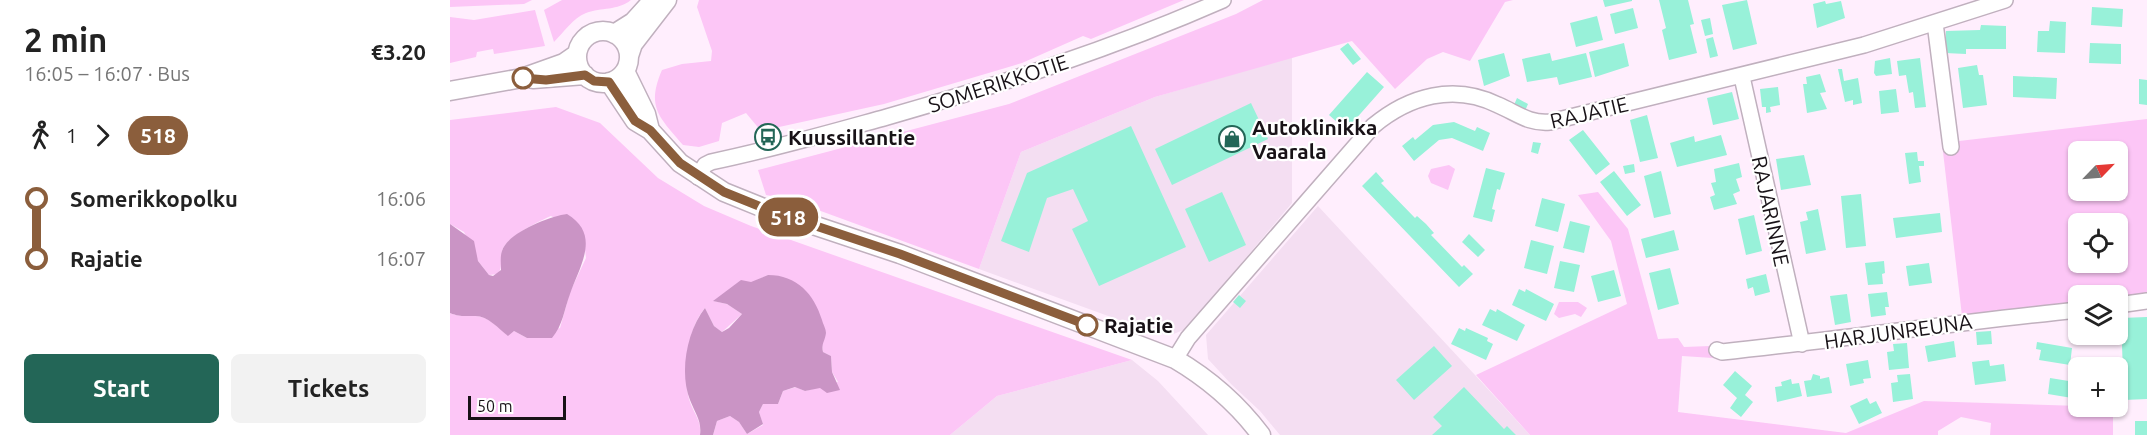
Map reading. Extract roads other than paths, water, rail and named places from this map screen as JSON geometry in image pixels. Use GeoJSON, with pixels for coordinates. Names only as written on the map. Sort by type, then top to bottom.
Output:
{"type":"FeatureCollection","features":[{"type":"Feature","properties":{"kind":"main road"},"geometry":{"type":"LineString","coordinates":[[614,34],[633,22],[653,0]]}},
{"type":"Feature","properties":{"kind":"main road"},"geometry":{"type":"LineString","coordinates":[[577,54],[579,65],[585,75],[594,81],[609,82],[627,64],[633,44],[667,0]]}},
{"type":"Feature","properties":{"kind":"main road"},"geometry":{"type":"LineString","coordinates":[[450,91],[522,78],[564,63],[577,54],[585,38],[601,31],[614,34],[624,42],[627,64],[650,130]]}},
{"type":"Feature","properties":{"kind":"main road"},"geometry":{"type":"LineString","coordinates":[[522,78],[546,80],[585,75]]}},
{"type":"Feature","properties":{"kind":"main road"},"geometry":{"type":"LineString","coordinates":[[609,82],[635,121],[650,130],[668,152],[698,177],[724,192],[752,205],[900,254],[1175,359],[1204,377],[1241,410],[1261,435]]}},
{"type":"Feature","properties":{"kind":"street","name":"SOMERIKKOTIE"},"geometry":{"type":"LineString","coordinates":[[698,177],[720,172],[733,158],[998,85],[1122,42],[1223,0]]}},
{"type":"Feature","properties":{"kind":"street","name":"RAJATIE"},"geometry":{"type":"LineString","coordinates":[[1175,359],[1188,338],[1373,126],[1405,103],[1425,96],[1468,95],[1500,105],[1538,123],[1742,77],[1864,45],[2005,0]]}},
{"type":"Feature","properties":{"kind":"street"},"geometry":{"type":"LineString","coordinates":[[1935,23],[1951,147]]}},
{"type":"Feature","properties":{"kind":"street","name":"RAJARINNE"},"geometry":{"type":"LineString","coordinates":[[1742,77],[1802,344]]}},
{"type":"Feature","properties":{"kind":"street"},"geometry":{"type":"LineString","coordinates":[[2128,304],[2147,301]]}},
{"type":"Feature","properties":{"kind":"street","name":"HARJUNREUNA"},"geometry":{"type":"LineString","coordinates":[[1717,350],[1722,352],[1802,344],[1980,319],[2068,311]]}},
{"type":"Feature","properties":{"kind":"place","name":"Kuussillantie"},"geometry":{"type":"Point","coordinates":[768,137]}},
{"type":"Feature","properties":{"kind":"place","name":"Autoklinikka Vaarala"},"geometry":{"type":"Point","coordinates":[1232,139]}},
{"type":"Feature","properties":{"kind":"place","name":"Rajatie"},"geometry":{"type":"Point","coordinates":[1087,325]}}]}
